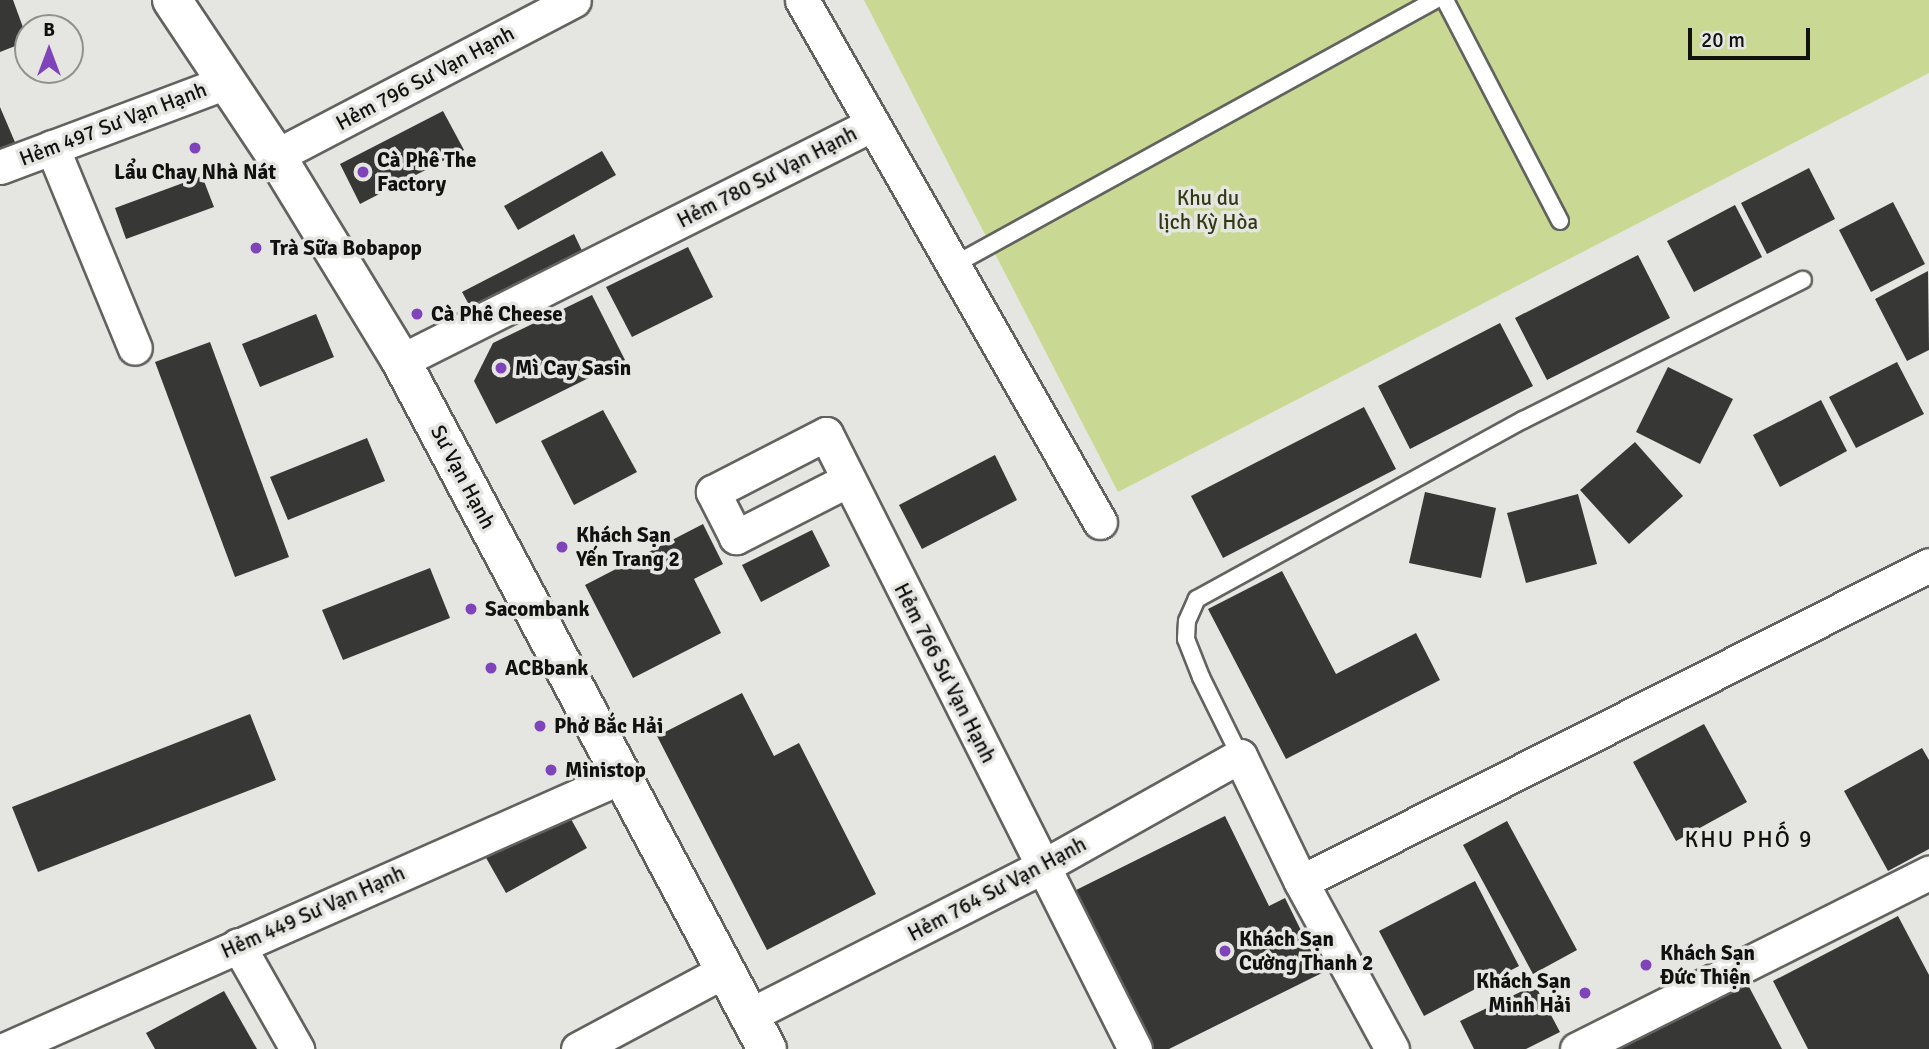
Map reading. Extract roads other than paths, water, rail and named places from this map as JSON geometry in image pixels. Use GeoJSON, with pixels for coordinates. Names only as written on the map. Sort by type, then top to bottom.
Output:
{"type":"FeatureCollection","features":[{"type":"Feature","properties":{"kind":"street","name":"Sư Vạn Hạnh"},"geometry":{"type":"LineString","coordinates":[[172,0],[276,156],[401,361],[767,1049]]}},
{"type":"Feature","properties":{"kind":"street","name":"Hẻm 796 Sư Vạn Hạnh"},"geometry":{"type":"LineString","coordinates":[[276,156],[574,0]]}},
{"type":"Feature","properties":{"kind":"street"},"geometry":{"type":"LineString","coordinates":[[802,0],[873,124]]}},
{"type":"Feature","properties":{"kind":"street","name":"Hẻm 497 Sư Vạn Hạnh"},"geometry":{"type":"LineString","coordinates":[[0,167],[226,82]]}},
{"type":"Feature","properties":{"kind":"street","name":"Hẻm 780 Sư Vạn Hạnh"},"geometry":{"type":"LineString","coordinates":[[401,361],[873,124],[1100,522]]}},
{"type":"Feature","properties":{"kind":"street"},"geometry":{"type":"LineString","coordinates":[[52,147],[135,348]]}},
{"type":"Feature","properties":{"kind":"street","name":"Hẻm 766 Sư Vạn Hạnh"},"geometry":{"type":"LineString","coordinates":[[848,480],[1135,1049]]}},
{"type":"Feature","properties":{"kind":"street"},"geometry":{"type":"LineString","coordinates":[[1301,882],[1929,565]]}},
{"type":"Feature","properties":{"kind":"street"},"geometry":{"type":"LineString","coordinates":[[1240,756],[1301,882],[1392,1049]]}},
{"type":"Feature","properties":{"kind":"street","name":"Hẻm 764 Sư Vạn Hạnh"},"geometry":{"type":"LineString","coordinates":[[750,1015],[1041,867],[1240,756]]}},
{"type":"Feature","properties":{"kind":"street","name":"Hẻm 449 Sư Vạn Hạnh"},"geometry":{"type":"LineString","coordinates":[[6,1049],[621,777]]}},
{"type":"Feature","properties":{"kind":"street"},"geometry":{"type":"LineString","coordinates":[[1577,1049],[1929,873]]}},
{"type":"Feature","properties":{"kind":"street"},"geometry":{"type":"LineString","coordinates":[[238,945],[297,1049]]}},
{"type":"Feature","properties":{"kind":"street"},"geometry":{"type":"LineString","coordinates":[[578,1049],[724,971]]}},
{"type":"Feature","properties":{"kind":"lane"},"geometry":{"type":"LineString","coordinates":[[952,266],[1435,0]]}},
{"type":"Feature","properties":{"kind":"lane"},"geometry":{"type":"LineString","coordinates":[[1445,0],[1560,221]]}},
{"type":"Feature","properties":{"kind":"lane"},"geometry":{"type":"LineString","coordinates":[[1240,756],[1200,677],[1186,639],[1187,621],[1196,599],[1523,420],[1803,280]]}},
{"type":"Feature","properties":{"kind":"place","name":"Lẩu Chay Nhà Nát"},"geometry":{"type":"Point","coordinates":[195,148]}},
{"type":"Feature","properties":{"kind":"place","name":"Cà Phê The Factory"},"geometry":{"type":"Point","coordinates":[363,172]}},
{"type":"Feature","properties":{"kind":"place","name":"Trà Sữa Bobapop"},"geometry":{"type":"Point","coordinates":[256,248]}},
{"type":"Feature","properties":{"kind":"place","name":"Cà Phê Cheese"},"geometry":{"type":"Point","coordinates":[417,314]}},
{"type":"Feature","properties":{"kind":"place","name":"Mì Cay Sasin"},"geometry":{"type":"Point","coordinates":[501,368]}},
{"type":"Feature","properties":{"kind":"place","name":"Khách Sạn Yến Trang 2"},"geometry":{"type":"Point","coordinates":[562,547]}},
{"type":"Feature","properties":{"kind":"place","name":"Sacombank"},"geometry":{"type":"Point","coordinates":[471,609]}},
{"type":"Feature","properties":{"kind":"place","name":"ACBbank"},"geometry":{"type":"Point","coordinates":[491,668]}},
{"type":"Feature","properties":{"kind":"place","name":"Phở Bắc Hải"},"geometry":{"type":"Point","coordinates":[540,726]}},
{"type":"Feature","properties":{"kind":"place","name":"Ministop"},"geometry":{"type":"Point","coordinates":[551,770]}},
{"type":"Feature","properties":{"kind":"place","name":"Khách Sạn Cường Thanh 2"},"geometry":{"type":"Point","coordinates":[1225,951]}},
{"type":"Feature","properties":{"kind":"place","name":"Khách Sạn Đức Thiện"},"geometry":{"type":"Point","coordinates":[1646,965]}},
{"type":"Feature","properties":{"kind":"place","name":"Khách Sạn Minh Hải"},"geometry":{"type":"Point","coordinates":[1585,993]}},
{"type":"Feature","properties":{"kind":"district","name":"KHU PHỐ 9"},"geometry":{"type":"Point","coordinates":[1749,840]}},
{"type":"Feature","properties":{"kind":"park label","name":"Khu du lịch Kỳ Hòa"},"geometry":{"type":"Point","coordinates":[1208,210]}}]}
